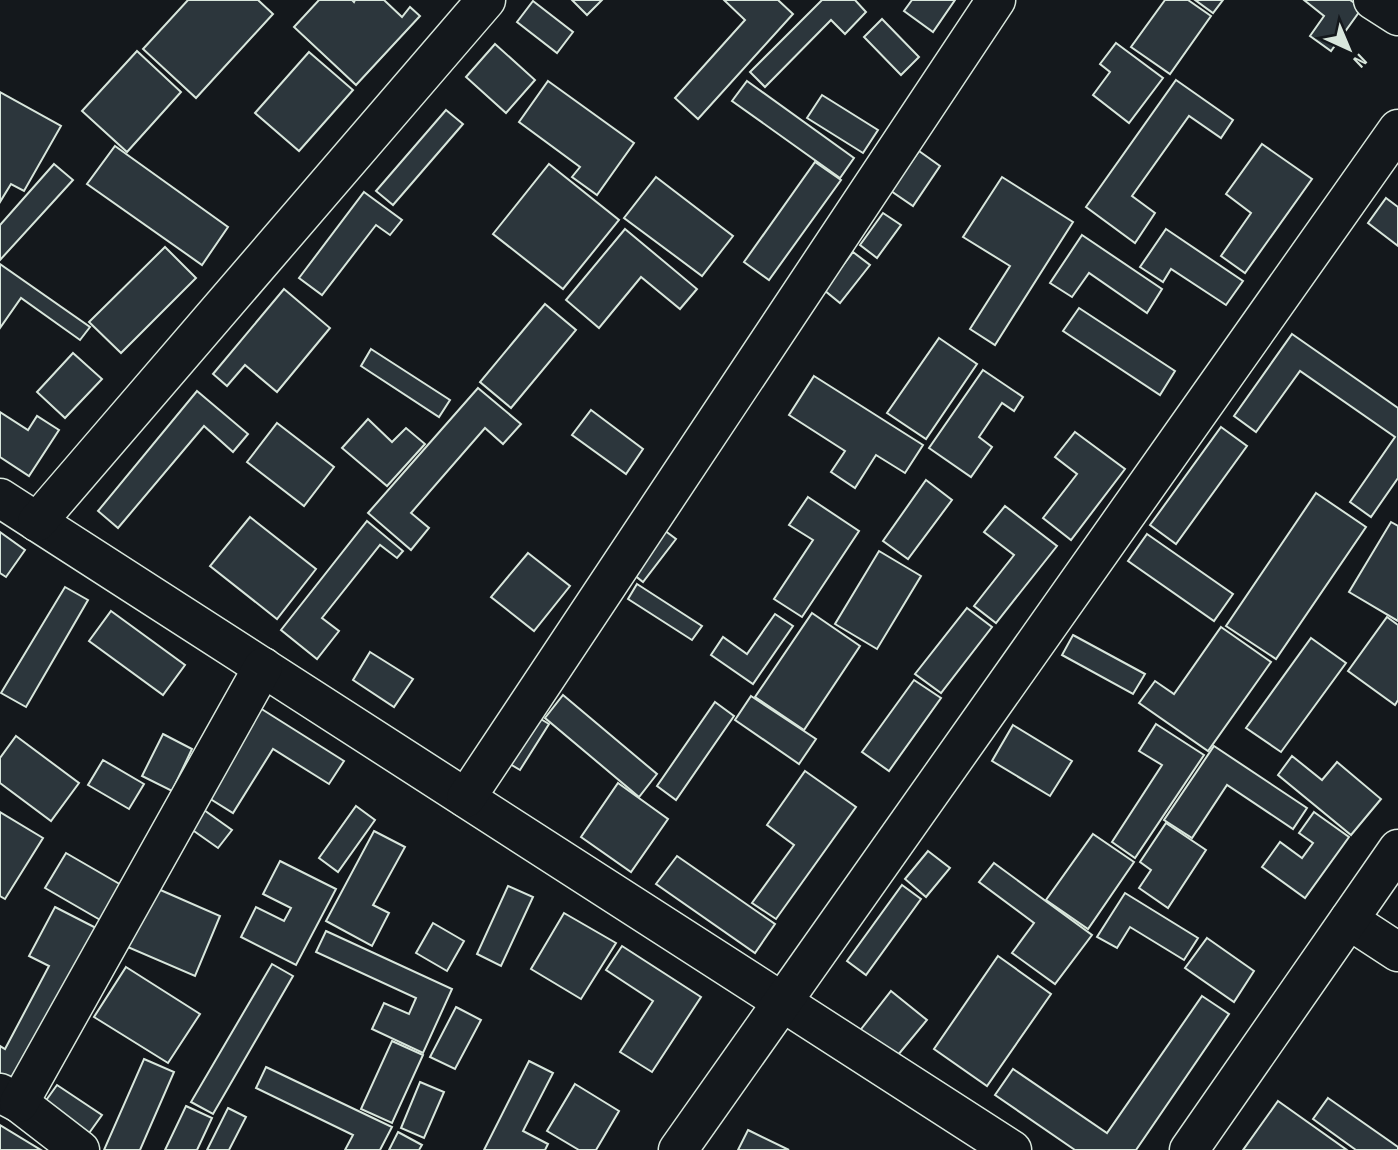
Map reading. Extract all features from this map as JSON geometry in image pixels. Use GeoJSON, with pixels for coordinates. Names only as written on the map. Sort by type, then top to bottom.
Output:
{"type":"FeatureCollection","features":[{"type":"Feature","properties":{"kind":"street"},"geometry":{"type":"LineString","coordinates":[[37,522],[486,0]]}},
{"type":"Feature","properties":{"kind":"street"},"geometry":{"type":"LineString","coordinates":[[466,798],[996,0]]}},
{"type":"Feature","properties":{"kind":"street"},"geometry":{"type":"LineString","coordinates":[[1373,0],[1398,16]]}},
{"type":"Feature","properties":{"kind":"street"},"geometry":{"type":"LineString","coordinates":[[678,1150],[1398,129]]}},
{"type":"Feature","properties":{"kind":"street"},"geometry":{"type":"LineString","coordinates":[[0,498],[1012,1150]]}},
{"type":"Feature","properties":{"kind":"street"},"geometry":{"type":"LineString","coordinates":[[80,1150],[10,1098],[263,667]]}},
{"type":"Feature","properties":{"kind":"street"},"geometry":{"type":"LineString","coordinates":[[1189,1150],[1398,849]]}},
{"type":"Feature","properties":{"kind":"street"},"geometry":{"type":"LineString","coordinates":[[1349,920],[1398,952]]}},
{"type":"Feature","properties":{"kind":"building"},"geometry":{"type":"Polygon","coordinates":[[[188,0],[258,0],[273,14],[196,98],[143,49],[188,0]]]}},
{"type":"Feature","properties":{"kind":"building"},"geometry":{"type":"Polygon","coordinates":[[[319,0],[384,0],[402,17],[410,7],[420,16],[356,85],[294,27],[319,0]]]}},
{"type":"Feature","properties":{"kind":"building"},"geometry":{"type":"Polygon","coordinates":[[[572,0],[602,0],[587,15],[572,0]]]}},
{"type":"Feature","properties":{"kind":"building"},"geometry":{"type":"Polygon","coordinates":[[[724,0],[778,0],[793,14],[698,119],[675,98],[745,20],[724,0]]]}},
{"type":"Feature","properties":{"kind":"building"},"geometry":{"type":"Polygon","coordinates":[[[822,0],[855,0],[866,12],[845,34],[831,20],[765,87],[750,72],[822,0]]]}},
{"type":"Feature","properties":{"kind":"building"},"geometry":{"type":"Polygon","coordinates":[[[912,0],[955,0],[933,32],[904,11],[912,0]]]}},
{"type":"Feature","properties":{"kind":"building"},"geometry":{"type":"Polygon","coordinates":[[[1165,0],[1188,0],[1211,16],[1170,74],[1131,47],[1165,0]]]}},
{"type":"Feature","properties":{"kind":"building"},"geometry":{"type":"Polygon","coordinates":[[[1195,0],[1223,0],[1213,13],[1195,0]]]}},
{"type":"Feature","properties":{"kind":"building"},"geometry":{"type":"Polygon","coordinates":[[[1304,0],[1350,0],[1362,8],[1331,51],[1310,36],[1324,16],[1304,0]]]}},
{"type":"Feature","properties":{"kind":"building"},"geometry":{"type":"Polygon","coordinates":[[[533,1],[573,32],[557,53],[517,22],[533,1]]]}},
{"type":"Feature","properties":{"kind":"building"},"geometry":{"type":"Polygon","coordinates":[[[882,19],[919,57],[901,75],[864,37],[882,19]]]}},
{"type":"Feature","properties":{"kind":"building"},"geometry":{"type":"Polygon","coordinates":[[[1116,43],[1163,78],[1129,123],[1093,95],[1110,72],[1100,64],[1116,43]]]}},
{"type":"Feature","properties":{"kind":"building"},"geometry":{"type":"Polygon","coordinates":[[[495,44],[535,80],[506,113],[466,77],[495,44]]]}},
{"type":"Feature","properties":{"kind":"building"},"geometry":{"type":"Polygon","coordinates":[[[137,51],[181,92],[127,152],[82,111],[137,51]]]}},
{"type":"Feature","properties":{"kind":"building"},"geometry":{"type":"Polygon","coordinates":[[[309,52],[353,90],[299,151],[255,113],[309,52]]]}},
{"type":"Feature","properties":{"kind":"building"},"geometry":{"type":"Polygon","coordinates":[[[1176,80],[1233,120],[1221,138],[1189,116],[1132,196],[1155,213],[1135,243],[1086,207],[1176,80]]]}},
{"type":"Feature","properties":{"kind":"building"},"geometry":{"type":"Polygon","coordinates":[[[548,81],[634,143],[597,195],[572,177],[580,167],[519,122],[548,81]]]}},
{"type":"Feature","properties":{"kind":"building"},"geometry":{"type":"Polygon","coordinates":[[[747,81],[854,158],[840,178],[732,101],[747,81]]]}},
{"type":"Feature","properties":{"kind":"building"},"geometry":{"type":"Polygon","coordinates":[[[0,92],[61,126],[24,191],[11,184],[0,202],[0,92]]]}},
{"type":"Feature","properties":{"kind":"building"},"geometry":{"type":"Polygon","coordinates":[[[822,95],[878,130],[863,153],[807,118],[822,95]]]}},
{"type":"Feature","properties":{"kind":"building"},"geometry":{"type":"Polygon","coordinates":[[[446,110],[463,124],[393,205],[376,191],[446,110]]]}},
{"type":"Feature","properties":{"kind":"building"},"geometry":{"type":"Polygon","coordinates":[[[1262,144],[1312,179],[1245,273],[1221,256],[1251,213],[1226,194],[1262,144]]]}},
{"type":"Feature","properties":{"kind":"building"},"geometry":{"type":"Polygon","coordinates":[[[115,146],[228,227],[202,265],[87,184],[115,146]]]}},
{"type":"Feature","properties":{"kind":"building"},"geometry":{"type":"Polygon","coordinates":[[[919,151],[940,166],[913,206],[891,191],[919,151]]]}},
{"type":"Feature","properties":{"kind":"building"},"geometry":{"type":"Polygon","coordinates":[[[815,162],[841,180],[769,280],[744,262],[815,162]]]}},
{"type":"Feature","properties":{"kind":"building"},"geometry":{"type":"Polygon","coordinates":[[[54,164],[73,180],[0,260],[0,225],[54,164]]]}},
{"type":"Feature","properties":{"kind":"building"},"geometry":{"type":"Polygon","coordinates":[[[549,164],[619,220],[563,289],[493,234],[549,164]]]}},
{"type":"Feature","properties":{"kind":"building"},"geometry":{"type":"Polygon","coordinates":[[[656,177],[733,236],[702,276],[624,218],[656,177]]]}},
{"type":"Feature","properties":{"kind":"building"},"geometry":{"type":"Polygon","coordinates":[[[1002,177],[1073,222],[995,345],[970,329],[1010,266],[963,237],[1002,177]]]}},
{"type":"Feature","properties":{"kind":"building"},"geometry":{"type":"Polygon","coordinates":[[[364,192],[402,220],[390,235],[376,225],[322,295],[299,278],[364,192]]]}},
{"type":"Feature","properties":{"kind":"building"},"geometry":{"type":"Polygon","coordinates":[[[1386,198],[1398,207],[1398,246],[1368,223],[1386,198]]]}},
{"type":"Feature","properties":{"kind":"building"},"geometry":{"type":"Polygon","coordinates":[[[883,213],[901,225],[877,258],[860,245],[883,213]]]}},
{"type":"Feature","properties":{"kind":"building"},"geometry":{"type":"Polygon","coordinates":[[[625,229],[697,289],[680,309],[641,277],[599,328],[566,300],[625,229]]]}},
{"type":"Feature","properties":{"kind":"building"},"geometry":{"type":"Polygon","coordinates":[[[1166,229],[1243,281],[1226,305],[1171,269],[1163,282],[1140,267],[1166,229]]]}},
{"type":"Feature","properties":{"kind":"building"},"geometry":{"type":"Polygon","coordinates":[[[1082,235],[1162,289],[1147,313],[1089,273],[1072,297],[1050,283],[1082,235]]]}},
{"type":"Feature","properties":{"kind":"building"},"geometry":{"type":"Polygon","coordinates":[[[165,247],[196,278],[121,353],[89,322],[165,247]]]}},
{"type":"Feature","properties":{"kind":"building"},"geometry":{"type":"Polygon","coordinates":[[[853,252],[870,265],[840,303],[824,290],[853,252]]]}},
{"type":"Feature","properties":{"kind":"building"},"geometry":{"type":"Polygon","coordinates":[[[0,264],[90,327],[80,340],[21,298],[0,328],[0,264]]]}},
{"type":"Feature","properties":{"kind":"building"},"geometry":{"type":"Polygon","coordinates":[[[284,289],[330,328],[277,392],[245,365],[227,386],[213,374],[284,289]]]}},
{"type":"Feature","properties":{"kind":"building"},"geometry":{"type":"Polygon","coordinates":[[[545,304],[576,330],[511,408],[480,382],[545,304]]]}},
{"type":"Feature","properties":{"kind":"building"},"geometry":{"type":"Polygon","coordinates":[[[1079,308],[1175,371],[1160,395],[1063,331],[1079,308]]]}},
{"type":"Feature","properties":{"kind":"building"},"geometry":{"type":"Polygon","coordinates":[[[1292,334],[1398,408],[1398,478],[1371,517],[1350,502],[1395,437],[1300,371],[1256,432],[1234,416],[1292,334]]]}},
{"type":"Feature","properties":{"kind":"building"},"geometry":{"type":"Polygon","coordinates":[[[939,338],[977,364],[926,439],[887,413],[939,338]]]}},
{"type":"Feature","properties":{"kind":"building"},"geometry":{"type":"Polygon","coordinates":[[[371,349],[450,400],[439,417],[361,366],[371,349]]]}},
{"type":"Feature","properties":{"kind":"building"},"geometry":{"type":"Polygon","coordinates":[[[73,353],[102,379],[65,418],[37,392],[73,353]]]}},
{"type":"Feature","properties":{"kind":"building"},"geometry":{"type":"Polygon","coordinates":[[[983,370],[1023,397],[1014,411],[1002,403],[979,437],[992,447],[971,477],[929,448],[983,370]]]}},
{"type":"Feature","properties":{"kind":"building"},"geometry":{"type":"Polygon","coordinates":[[[814,376],[923,445],[905,473],[876,455],[855,488],[831,472],[845,451],[789,415],[814,376]]]}},
{"type":"Feature","properties":{"kind":"building"},"geometry":{"type":"Polygon","coordinates":[[[478,388],[521,424],[503,444],[485,428],[411,513],[429,528],[411,550],[368,513],[478,388]]]}},
{"type":"Feature","properties":{"kind":"building"},"geometry":{"type":"Polygon","coordinates":[[[197,391],[248,434],[233,452],[204,426],[118,528],[98,511],[197,391]]]}},
{"type":"Feature","properties":{"kind":"building"},"geometry":{"type":"Polygon","coordinates":[[[591,410],[643,449],[626,474],[572,435],[591,410]]]}},
{"type":"Feature","properties":{"kind":"building"},"geometry":{"type":"Polygon","coordinates":[[[0,412],[28,430],[37,416],[59,430],[29,476],[0,457],[0,412]]]}},
{"type":"Feature","properties":{"kind":"building"},"geometry":{"type":"Polygon","coordinates":[[[368,419],[392,442],[406,428],[425,444],[387,486],[342,448],[368,419]]]}},
{"type":"Feature","properties":{"kind":"building"},"geometry":{"type":"Polygon","coordinates":[[[277,423],[334,467],[304,506],[247,462],[277,423]]]}},
{"type":"Feature","properties":{"kind":"building"},"geometry":{"type":"Polygon","coordinates":[[[1221,427],[1247,446],[1176,544],[1150,525],[1221,427]]]}},
{"type":"Feature","properties":{"kind":"building"},"geometry":{"type":"Polygon","coordinates":[[[1075,432],[1125,469],[1071,540],[1043,518],[1077,474],[1055,457],[1075,432]]]}},
{"type":"Feature","properties":{"kind":"building"},"geometry":{"type":"Polygon","coordinates":[[[926,480],[952,500],[908,559],[883,541],[926,480]]]}},
{"type":"Feature","properties":{"kind":"building"},"geometry":{"type":"Polygon","coordinates":[[[1316,493],[1366,527],[1276,659],[1226,626],[1316,493]]]}},
{"type":"Feature","properties":{"kind":"building"},"geometry":{"type":"Polygon","coordinates":[[[808,497],[859,531],[802,617],[774,599],[813,540],[789,525],[808,497]]]}},
{"type":"Feature","properties":{"kind":"building"},"geometry":{"type":"Polygon","coordinates":[[[1005,506],[1057,546],[996,623],[974,606],[1014,555],[984,532],[1005,506]]]}},
{"type":"Feature","properties":{"kind":"building"},"geometry":{"type":"Polygon","coordinates":[[[250,517],[316,569],[277,619],[210,566],[250,517]]]}},
{"type":"Feature","properties":{"kind":"building"},"geometry":{"type":"Polygon","coordinates":[[[367,521],[403,551],[397,558],[380,545],[322,618],[339,631],[317,659],[281,630],[367,521]]]}},
{"type":"Feature","properties":{"kind":"building"},"geometry":{"type":"Polygon","coordinates":[[[1391,522],[1398,526],[1398,621],[1349,592],[1391,522]]]}},
{"type":"Feature","properties":{"kind":"building"},"geometry":{"type":"Polygon","coordinates":[[[660,527],[676,539],[643,582],[628,570],[660,527]]]}},
{"type":"Feature","properties":{"kind":"building"},"geometry":{"type":"Polygon","coordinates":[[[0,532],[25,550],[6,577],[0,573],[0,532]]]}},
{"type":"Feature","properties":{"kind":"building"},"geometry":{"type":"Polygon","coordinates":[[[1147,534],[1233,594],[1214,621],[1128,561],[1147,534]]]}},
{"type":"Feature","properties":{"kind":"building"},"geometry":{"type":"Polygon","coordinates":[[[879,551],[921,576],[877,649],[835,624],[879,551]]]}},
{"type":"Feature","properties":{"kind":"building"},"geometry":{"type":"Polygon","coordinates":[[[528,553],[570,586],[534,631],[491,597],[528,553]]]}},
{"type":"Feature","properties":{"kind":"building"},"geometry":{"type":"Polygon","coordinates":[[[637,584],[702,626],[692,640],[628,599],[637,584]]]}},
{"type":"Feature","properties":{"kind":"building"},"geometry":{"type":"Polygon","coordinates":[[[65,587],[88,600],[26,707],[1,693],[65,587]]]}},
{"type":"Feature","properties":{"kind":"building"},"geometry":{"type":"Polygon","coordinates":[[[967,608],[992,627],[941,693],[915,674],[967,608]]]}},
{"type":"Feature","properties":{"kind":"building"},"geometry":{"type":"Polygon","coordinates":[[[111,611],[185,665],[163,695],[89,641],[111,611]]]}},
{"type":"Feature","properties":{"kind":"building"},"geometry":{"type":"Polygon","coordinates":[[[812,613],[860,646],[804,730],[755,697],[812,613]]]}},
{"type":"Feature","properties":{"kind":"building"},"geometry":{"type":"Polygon","coordinates":[[[775,614],[793,626],[753,684],[711,655],[723,637],[747,654],[775,614]]]}},
{"type":"Feature","properties":{"kind":"building"},"geometry":{"type":"Polygon","coordinates":[[[1387,617],[1398,625],[1398,700],[1395,705],[1348,671],[1387,617]]]}},
{"type":"Feature","properties":{"kind":"building"},"geometry":{"type":"Polygon","coordinates":[[[1221,627],[1271,662],[1208,751],[1139,703],[1155,681],[1174,694],[1221,627]]]}},
{"type":"Feature","properties":{"kind":"building"},"geometry":{"type":"Polygon","coordinates":[[[1073,635],[1145,674],[1133,694],[1062,655],[1073,635]]]}},
{"type":"Feature","properties":{"kind":"building"},"geometry":{"type":"Polygon","coordinates":[[[1311,638],[1346,663],[1281,752],[1246,728],[1311,638]]]}},
{"type":"Feature","properties":{"kind":"building"},"geometry":{"type":"Polygon","coordinates":[[[370,652],[413,679],[394,707],[353,680],[370,652]]]}},
{"type":"Feature","properties":{"kind":"building"},"geometry":{"type":"Polygon","coordinates":[[[914,680],[941,698],[889,771],[862,752],[914,680]]]}},
{"type":"Feature","properties":{"kind":"building"},"geometry":{"type":"Polygon","coordinates":[[[563,695],[657,774],[639,797],[545,718],[563,695]]]}},
{"type":"Feature","properties":{"kind":"building"},"geometry":{"type":"Polygon","coordinates":[[[751,696],[816,739],[799,764],[735,720],[751,696]]]}},
{"type":"Feature","properties":{"kind":"building"},"geometry":{"type":"Polygon","coordinates":[[[715,702],[734,716],[676,800],[657,786],[715,702]]]}},
{"type":"Feature","properties":{"kind":"building"},"geometry":{"type":"Polygon","coordinates":[[[260,708],[344,761],[329,784],[273,749],[233,813],[204,795],[260,708]]]}},
{"type":"Feature","properties":{"kind":"building"},"geometry":{"type":"Polygon","coordinates":[[[534,715],[549,724],[520,770],[505,761],[534,715]]]}},
{"type":"Feature","properties":{"kind":"building"},"geometry":{"type":"Polygon","coordinates":[[[1156,724],[1204,755],[1135,858],[1112,842],[1162,765],[1139,751],[1156,724]]]}},
{"type":"Feature","properties":{"kind":"building"},"geometry":{"type":"Polygon","coordinates":[[[1013,725],[1072,761],[1050,796],[992,761],[1013,725]]]}},
{"type":"Feature","properties":{"kind":"building"},"geometry":{"type":"Polygon","coordinates":[[[163,734],[192,749],[172,791],[142,776],[163,734]]]}},
{"type":"Feature","properties":{"kind":"building"},"geometry":{"type":"Polygon","coordinates":[[[16,736],[79,783],[51,821],[0,783],[0,758],[16,736]]]}},
{"type":"Feature","properties":{"kind":"building"},"geometry":{"type":"Polygon","coordinates":[[[1214,746],[1307,808],[1293,829],[1227,785],[1192,838],[1164,820],[1214,746]]]}},
{"type":"Feature","properties":{"kind":"building"},"geometry":{"type":"Polygon","coordinates":[[[1292,756],[1322,780],[1337,762],[1381,799],[1351,835],[1278,775],[1292,756]]]}},
{"type":"Feature","properties":{"kind":"building"},"geometry":{"type":"Polygon","coordinates":[[[103,760],[144,784],[129,809],[88,785],[103,760]]]}},
{"type":"Feature","properties":{"kind":"building"},"geometry":{"type":"Polygon","coordinates":[[[805,771],[856,807],[776,919],[752,903],[794,845],[767,825],[805,771]]]}},
{"type":"Feature","properties":{"kind":"building"},"geometry":{"type":"Polygon","coordinates":[[[618,783],[668,819],[631,872],[581,837],[618,783]]]}},
{"type":"Feature","properties":{"kind":"building"},"geometry":{"type":"Polygon","coordinates":[[[197,805],[232,830],[218,848],[184,824],[197,805]]]}},
{"type":"Feature","properties":{"kind":"building"},"geometry":{"type":"Polygon","coordinates":[[[356,806],[375,820],[338,872],[319,858],[356,806]]]}},
{"type":"Feature","properties":{"kind":"building"},"geometry":{"type":"Polygon","coordinates":[[[0,812],[43,838],[5,899],[0,896],[0,812]]]}},
{"type":"Feature","properties":{"kind":"building"},"geometry":{"type":"Polygon","coordinates":[[[1314,812],[1349,837],[1305,898],[1262,867],[1280,842],[1302,858],[1313,843],[1299,833],[1314,812]]]}},
{"type":"Feature","properties":{"kind":"building"},"geometry":{"type":"Polygon","coordinates":[[[1166,823],[1206,850],[1168,908],[1139,888],[1151,870],[1140,862],[1166,823]]]}},
{"type":"Feature","properties":{"kind":"building"},"geometry":{"type":"Polygon","coordinates":[[[374,831],[405,847],[373,905],[389,913],[372,946],[326,921],[374,831]]]}},
{"type":"Feature","properties":{"kind":"building"},"geometry":{"type":"Polygon","coordinates":[[[1093,834],[1134,862],[1088,929],[1046,900],[1093,834]]]}},
{"type":"Feature","properties":{"kind":"building"},"geometry":{"type":"Polygon","coordinates":[[[928,851],[950,868],[926,897],[905,879],[928,851]]]}},
{"type":"Feature","properties":{"kind":"building"},"geometry":{"type":"Polygon","coordinates":[[[66,853],[123,886],[102,921],[45,888],[66,853]]]}},
{"type":"Feature","properties":{"kind":"building"},"geometry":{"type":"Polygon","coordinates":[[[677,856],[775,924],[755,953],[656,884],[677,856]]]}},
{"type":"Feature","properties":{"kind":"building"},"geometry":{"type":"Polygon","coordinates":[[[280,861],[336,889],[296,965],[241,937],[256,907],[284,921],[291,908],[263,894],[280,861]]]}},
{"type":"Feature","properties":{"kind":"building"},"geometry":{"type":"Polygon","coordinates":[[[994,863],[1092,935],[1055,984],[1012,953],[1034,923],[979,882],[994,863]]]}},
{"type":"Feature","properties":{"kind":"building"},"geometry":{"type":"Polygon","coordinates":[[[149,885],[220,916],[195,976],[123,945],[149,885]]]}},
{"type":"Feature","properties":{"kind":"building"},"geometry":{"type":"Polygon","coordinates":[[[902,885],[921,899],[866,975],[847,961],[902,885]]]}},
{"type":"Feature","properties":{"kind":"building"},"geometry":{"type":"Polygon","coordinates":[[[508,886],[533,897],[501,966],[477,954],[508,886]]]}},
{"type":"Feature","properties":{"kind":"building"},"geometry":{"type":"Polygon","coordinates":[[[1125,893],[1198,938],[1184,960],[1130,927],[1117,948],[1097,937],[1125,893]]]}},
{"type":"Feature","properties":{"kind":"building"},"geometry":{"type":"Polygon","coordinates":[[[55,907],[100,930],[19,1084],[0,1074],[0,1046],[5,1049],[49,966],[29,956],[55,907]]]}},
{"type":"Feature","properties":{"kind":"building"},"geometry":{"type":"Polygon","coordinates":[[[564,913],[616,943],[581,999],[531,969],[564,913]]]}},
{"type":"Feature","properties":{"kind":"building"},"geometry":{"type":"Polygon","coordinates":[[[433,923],[464,941],[447,971],[416,953],[433,923]]]}},
{"type":"Feature","properties":{"kind":"building"},"geometry":{"type":"Polygon","coordinates":[[[326,931],[452,989],[423,1053],[372,1029],[384,1003],[409,1014],[416,998],[316,952],[326,931]]]}},
{"type":"Feature","properties":{"kind":"building"},"geometry":{"type":"Polygon","coordinates":[[[1207,938],[1254,971],[1234,1002],[1185,968],[1207,938]]]}},
{"type":"Feature","properties":{"kind":"building"},"geometry":{"type":"Polygon","coordinates":[[[622,946],[701,997],[652,1072],[620,1052],[653,1001],[606,970],[622,946]]]}},
{"type":"Feature","properties":{"kind":"building"},"geometry":{"type":"Polygon","coordinates":[[[998,956],[1051,994],[987,1086],[934,1049],[998,956]]]}},
{"type":"Feature","properties":{"kind":"building"},"geometry":{"type":"Polygon","coordinates":[[[272,964],[293,976],[213,1114],[191,1102],[272,964]]]}},
{"type":"Feature","properties":{"kind":"building"},"geometry":{"type":"Polygon","coordinates":[[[126,967],[200,1014],[168,1063],[94,1017],[126,967]]]}},
{"type":"Feature","properties":{"kind":"building"},"geometry":{"type":"Polygon","coordinates":[[[891,991],[927,1020],[893,1061],[858,1033],[891,991]]]}},
{"type":"Feature","properties":{"kind":"building"},"geometry":{"type":"Polygon","coordinates":[[[1202,996],[1229,1014],[1136,1150],[1075,1150],[995,1095],[1013,1069],[1107,1133],[1202,996]]]}},
{"type":"Feature","properties":{"kind":"building"},"geometry":{"type":"Polygon","coordinates":[[[456,1007],[481,1020],[455,1069],[430,1057],[456,1007]]]}},
{"type":"Feature","properties":{"kind":"building"},"geometry":{"type":"Polygon","coordinates":[[[392,1041],[423,1055],[392,1123],[361,1109],[392,1041]]]}},
{"type":"Feature","properties":{"kind":"building"},"geometry":{"type":"Polygon","coordinates":[[[144,1059],[174,1072],[140,1150],[104,1150],[144,1059]]]}},
{"type":"Feature","properties":{"kind":"building"},"geometry":{"type":"Polygon","coordinates":[[[529,1061],[553,1073],[523,1131],[548,1144],[545,1150],[484,1150],[529,1061]]]}},
{"type":"Feature","properties":{"kind":"building"},"geometry":{"type":"Polygon","coordinates":[[[266,1067],[392,1127],[380,1150],[345,1150],[353,1135],[256,1088],[266,1067]]]}},
{"type":"Feature","properties":{"kind":"building"},"geometry":{"type":"Polygon","coordinates":[[[420,1082],[444,1092],[424,1138],[401,1128],[420,1082]]]}},
{"type":"Feature","properties":{"kind":"building"},"geometry":{"type":"Polygon","coordinates":[[[575,1084],[619,1111],[596,1150],[579,1150],[547,1131],[575,1084]]]}},
{"type":"Feature","properties":{"kind":"building"},"geometry":{"type":"Polygon","coordinates":[[[57,1085],[102,1115],[87,1136],[42,1106],[57,1085]]]}},
{"type":"Feature","properties":{"kind":"building"},"geometry":{"type":"Polygon","coordinates":[[[1328,1098],[1398,1147],[1398,1150],[1356,1150],[1313,1119],[1328,1098]]]}},
{"type":"Feature","properties":{"kind":"building"},"geometry":{"type":"Polygon","coordinates":[[[1278,1101],[1347,1150],[1243,1150],[1278,1101]]]}},
{"type":"Feature","properties":{"kind":"building"},"geometry":{"type":"Polygon","coordinates":[[[186,1106],[212,1118],[197,1150],[165,1150],[186,1106]]]}},
{"type":"Feature","properties":{"kind":"building"},"geometry":{"type":"Polygon","coordinates":[[[228,1108],[246,1117],[229,1150],[207,1150],[228,1108]]]}},
{"type":"Feature","properties":{"kind":"building"},"geometry":{"type":"Polygon","coordinates":[[[0,1125],[41,1150],[0,1150],[0,1125]]]}},
{"type":"Feature","properties":{"kind":"building"},"geometry":{"type":"Polygon","coordinates":[[[748,1130],[789,1150],[738,1150],[748,1130]]]}},
{"type":"Feature","properties":{"kind":"building"},"geometry":{"type":"Polygon","coordinates":[[[398,1132],[422,1145],[419,1150],[389,1150],[398,1132]]]}}]}
